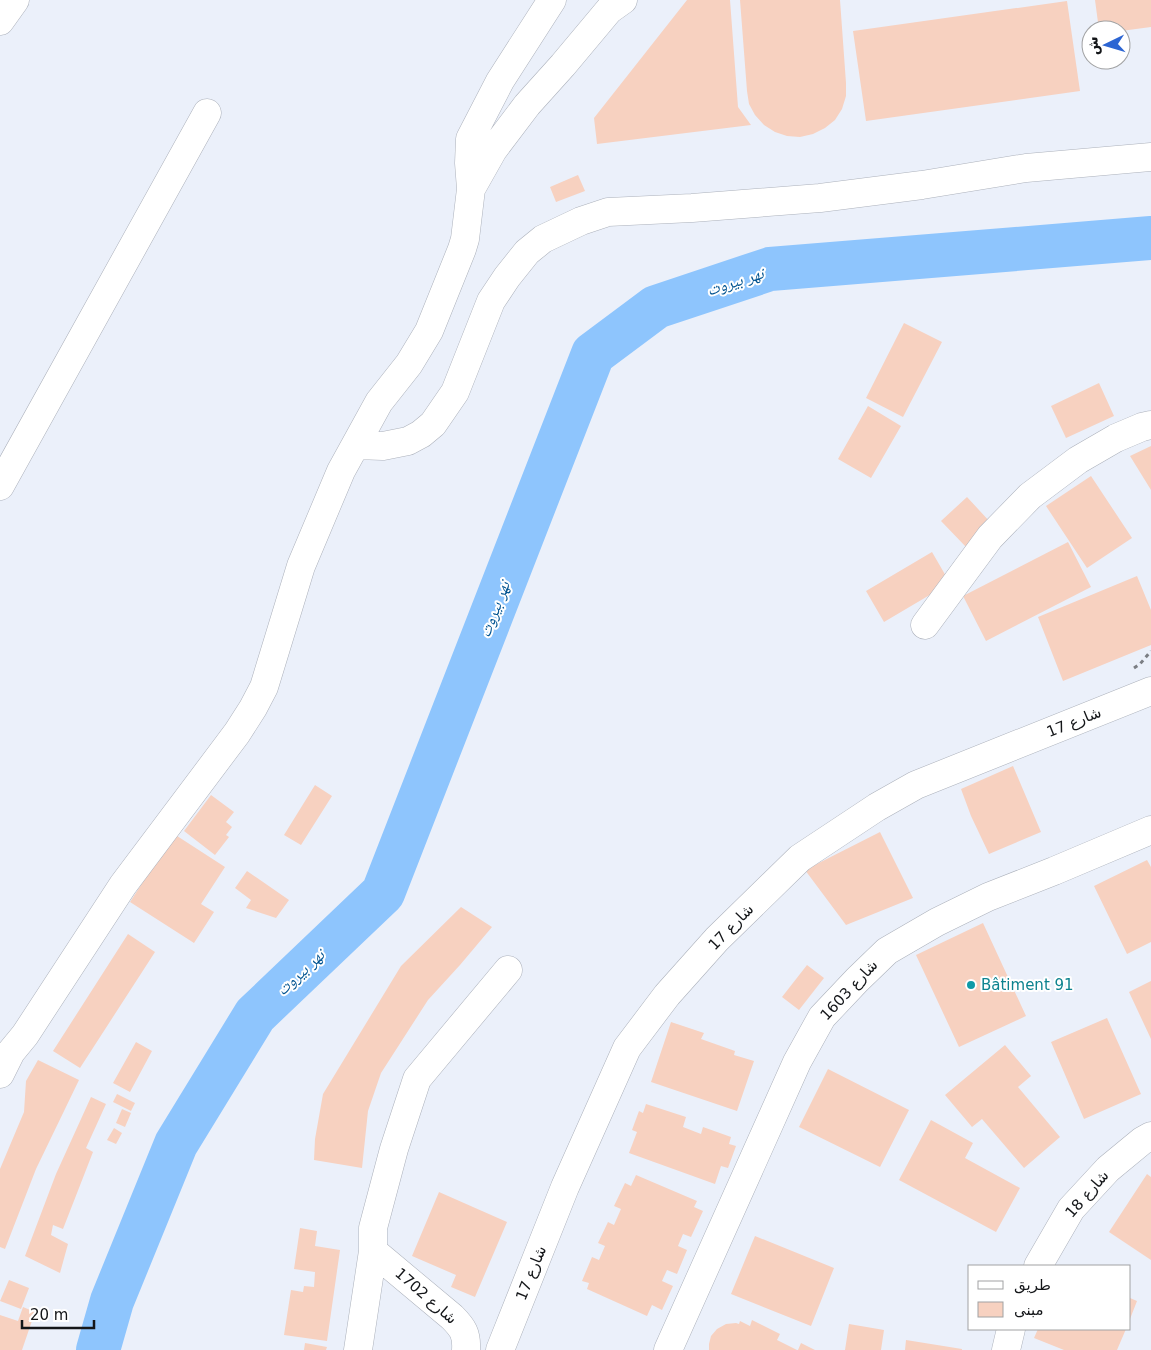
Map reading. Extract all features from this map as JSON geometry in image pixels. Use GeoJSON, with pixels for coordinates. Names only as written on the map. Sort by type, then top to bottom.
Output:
{"type":"FeatureCollection","features":[{"type":"Feature","properties":{"kind":"street"},"geometry":{"type":"LineString","coordinates":[[0,21],[15,0]]}},
{"type":"Feature","properties":{"kind":"street"},"geometry":{"type":"LineString","coordinates":[[0,1074],[11,1052],[25,1035],[123,885],[237,732],[264,687],[301,566],[341,471],[379,402],[409,364],[429,331],[465,239],[471,189],[470,139],[500,81],[552,0]]}},
{"type":"Feature","properties":{"kind":"street"},"geometry":{"type":"LineString","coordinates":[[471,189],[494,150],[527,106],[608,10],[623,0]]}},
{"type":"Feature","properties":{"kind":"street"},"geometry":{"type":"LineString","coordinates":[[0,486],[207,114]]}},
{"type":"Feature","properties":{"kind":"street"},"geometry":{"type":"LineString","coordinates":[[356,445],[384,446],[408,441],[421,434],[433,424],[455,392],[491,301],[507,276],[527,252],[543,239],[581,221],[608,212],[820,198],[922,185],[1026,168],[1151,157]]}},
{"type":"Feature","properties":{"kind":"street"},"geometry":{"type":"LineString","coordinates":[[925,625],[990,537],[1030,496],[1078,460],[1116,438],[1151,425]]}},
{"type":"Feature","properties":{"kind":"street","name":"شارع 17"},"geometry":{"type":"LineString","coordinates":[[500,1350],[565,1187],[627,1048],[667,995],[718,939],[800,858],[877,807],[916,785],[1151,691]]}},
{"type":"Feature","properties":{"kind":"street","name":"شارع 1603"},"geometry":{"type":"LineString","coordinates":[[668,1350],[797,1062],[822,1017],[839,998],[887,951],[936,922],[988,897],[1151,830]]}},
{"type":"Feature","properties":{"kind":"street"},"geometry":{"type":"LineString","coordinates":[[358,1350],[373,1251],[373,1228],[394,1149],[416,1079],[508,970]]}},
{"type":"Feature","properties":{"kind":"street","name":"شارع 18"},"geometry":{"type":"LineString","coordinates":[[1039,1265],[1071,1209],[1108,1170],[1142,1141],[1151,1136]]}},
{"type":"Feature","properties":{"kind":"street","name":"شارع 1702"},"geometry":{"type":"LineString","coordinates":[[373,1251],[462,1327],[465,1335],[466,1350]]}},
{"type":"Feature","properties":{"kind":"street"},"geometry":{"type":"LineString","coordinates":[[1006,1350],[1011,1330]]}},
{"type":"Feature","properties":{"kind":"building"},"geometry":{"type":"Polygon","coordinates":[[[687,0],[730,0],[738,107],[751,125],[597,144],[594,118],[687,0]]]}},
{"type":"Feature","properties":{"kind":"building"},"geometry":{"type":"Polygon","coordinates":[[[740,0],[840,0],[846,96],[842,109],[835,120],[825,128],[813,134],[800,137],[787,136],[775,132],[764,125],[755,115],[749,104],[747,91],[740,0]]]}},
{"type":"Feature","properties":{"kind":"building"},"geometry":{"type":"Polygon","coordinates":[[[1095,0],[1151,0],[1151,27],[1131,30],[1131,20],[1098,20],[1095,0]]]}},
{"type":"Feature","properties":{"kind":"building"},"geometry":{"type":"Polygon","coordinates":[[[1067,1],[1080,91],[866,121],[853,31],[1067,1]]]}},
{"type":"Feature","properties":{"kind":"building"},"geometry":{"type":"Polygon","coordinates":[[[578,175],[585,191],[556,202],[550,187],[578,175]]]}},
{"type":"Feature","properties":{"kind":"building"},"geometry":{"type":"Polygon","coordinates":[[[904,323],[942,342],[903,417],[866,398],[904,323]]]}},
{"type":"Feature","properties":{"kind":"building"},"geometry":{"type":"Polygon","coordinates":[[[1099,383],[1114,416],[1066,438],[1051,406],[1099,383]]]}},
{"type":"Feature","properties":{"kind":"building"},"geometry":{"type":"Polygon","coordinates":[[[868,406],[901,426],[871,478],[838,459],[868,406]]]}},
{"type":"Feature","properties":{"kind":"building"},"geometry":{"type":"Polygon","coordinates":[[[1151,446],[1151,490],[1130,456],[1151,446]]]}},
{"type":"Feature","properties":{"kind":"building"},"geometry":{"type":"Polygon","coordinates":[[[1091,476],[1132,538],[1087,568],[1046,506],[1091,476]]]}},
{"type":"Feature","properties":{"kind":"building"},"geometry":{"type":"Polygon","coordinates":[[[967,497],[991,523],[966,547],[941,521],[967,497]]]}},
{"type":"Feature","properties":{"kind":"building"},"geometry":{"type":"Polygon","coordinates":[[[1068,542],[1091,587],[986,641],[963,596],[1068,542]]]}},
{"type":"Feature","properties":{"kind":"building"},"geometry":{"type":"Polygon","coordinates":[[[932,552],[950,583],[884,622],[866,591],[932,552]]]}},
{"type":"Feature","properties":{"kind":"building"},"geometry":{"type":"Polygon","coordinates":[[[1137,576],[1151,610],[1151,645],[1063,681],[1038,617],[1137,576]]]}},
{"type":"Feature","properties":{"kind":"building"},"geometry":{"type":"Polygon","coordinates":[[[1013,766],[1041,832],[989,854],[961,789],[1013,766]]]}},
{"type":"Feature","properties":{"kind":"building"},"geometry":{"type":"Polygon","coordinates":[[[315,785],[332,796],[301,845],[284,835],[315,785]]]}},
{"type":"Feature","properties":{"kind":"building"},"geometry":{"type":"Polygon","coordinates":[[[211,795],[234,812],[226,822],[232,827],[226,835],[229,837],[215,855],[184,831],[211,795]]]}},
{"type":"Feature","properties":{"kind":"building"},"geometry":{"type":"Polygon","coordinates":[[[880,832],[913,898],[846,925],[805,870],[880,832]]]}},
{"type":"Feature","properties":{"kind":"building"},"geometry":{"type":"Polygon","coordinates":[[[174,834],[225,867],[201,904],[214,912],[194,943],[130,902],[174,834]]]}},
{"type":"Feature","properties":{"kind":"building"},"geometry":{"type":"Polygon","coordinates":[[[1147,860],[1151,867],[1151,942],[1127,954],[1094,886],[1147,860]]]}},
{"type":"Feature","properties":{"kind":"building"},"geometry":{"type":"Polygon","coordinates":[[[247,871],[289,900],[276,918],[246,908],[251,900],[235,888],[247,871]]]}},
{"type":"Feature","properties":{"kind":"building"},"geometry":{"type":"Polygon","coordinates":[[[461,907],[492,927],[428,1000],[381,1073],[368,1111],[362,1168],[314,1160],[315,1139],[323,1094],[401,966],[461,907]]]}},
{"type":"Feature","properties":{"kind":"building","name":"Bâtiment 91"},"geometry":{"type":"Polygon","coordinates":[[[983,923],[1026,1016],[959,1047],[916,955],[983,923]]]}},
{"type":"Feature","properties":{"kind":"building"},"geometry":{"type":"Polygon","coordinates":[[[128,934],[155,952],[80,1068],[53,1051],[128,934]]]}},
{"type":"Feature","properties":{"kind":"building"},"geometry":{"type":"Polygon","coordinates":[[[807,965],[824,978],[799,1010],[782,997],[807,965]]]}},
{"type":"Feature","properties":{"kind":"building"},"geometry":{"type":"Polygon","coordinates":[[[1151,981],[1151,1039],[1129,992],[1151,981]]]}},
{"type":"Feature","properties":{"kind":"building"},"geometry":{"type":"Polygon","coordinates":[[[1107,1018],[1141,1094],[1084,1119],[1051,1042],[1107,1018]]]}},
{"type":"Feature","properties":{"kind":"building"},"geometry":{"type":"Polygon","coordinates":[[[671,1022],[704,1033],[701,1039],[735,1051],[734,1055],[754,1061],[737,1111],[651,1082],[671,1022]]]}},
{"type":"Feature","properties":{"kind":"building"},"geometry":{"type":"Polygon","coordinates":[[[136,1042],[152,1051],[130,1092],[113,1083],[136,1042]]]}},
{"type":"Feature","properties":{"kind":"building"},"geometry":{"type":"Polygon","coordinates":[[[1005,1045],[1031,1076],[1018,1087],[1060,1137],[1024,1168],[982,1119],[972,1127],[945,1095],[1005,1045]]]}},
{"type":"Feature","properties":{"kind":"building"},"geometry":{"type":"Polygon","coordinates":[[[38,1060],[79,1080],[36,1169],[5,1249],[0,1247],[0,1169],[24,1112],[26,1081],[38,1060]]]}},
{"type":"Feature","properties":{"kind":"building"},"geometry":{"type":"Polygon","coordinates":[[[828,1069],[909,1110],[880,1167],[799,1127],[828,1069]]]}},
{"type":"Feature","properties":{"kind":"building"},"geometry":{"type":"Polygon","coordinates":[[[117,1094],[135,1103],[131,1111],[113,1102],[117,1094]]]}},
{"type":"Feature","properties":{"kind":"building"},"geometry":{"type":"Polygon","coordinates":[[[91,1097],[106,1104],[86,1148],[93,1152],[63,1229],[53,1225],[51,1235],[68,1244],[60,1273],[25,1256],[56,1174],[91,1097]]]}},
{"type":"Feature","properties":{"kind":"building"},"geometry":{"type":"Polygon","coordinates":[[[646,1104],[686,1117],[683,1127],[701,1134],[703,1127],[731,1137],[729,1144],[736,1146],[728,1168],[721,1166],[715,1184],[629,1153],[637,1132],[632,1130],[639,1111],[643,1113],[646,1104]]]}},
{"type":"Feature","properties":{"kind":"building"},"geometry":{"type":"Polygon","coordinates":[[[122,1109],[131,1113],[125,1127],[116,1123],[122,1109]]]}},
{"type":"Feature","properties":{"kind":"building"},"geometry":{"type":"Polygon","coordinates":[[[931,1120],[973,1143],[965,1158],[1020,1188],[996,1232],[899,1180],[931,1120]]]}},
{"type":"Feature","properties":{"kind":"building"},"geometry":{"type":"Polygon","coordinates":[[[114,1128],[122,1133],[116,1144],[107,1140],[114,1128]]]}},
{"type":"Feature","properties":{"kind":"building"},"geometry":{"type":"Polygon","coordinates":[[[1147,1174],[1151,1177],[1151,1260],[1109,1232],[1147,1174]]]}},
{"type":"Feature","properties":{"kind":"building"},"geometry":{"type":"Polygon","coordinates":[[[636,1175],[697,1201],[694,1207],[703,1211],[691,1237],[683,1234],[678,1246],[687,1250],[677,1274],[667,1270],[662,1281],[673,1286],[662,1310],[652,1305],[647,1316],[587,1289],[589,1283],[582,1281],[592,1257],[599,1260],[605,1246],[598,1243],[608,1222],[614,1225],[621,1209],[614,1206],[625,1183],[631,1186],[636,1175]]]}},
{"type":"Feature","properties":{"kind":"building"},"geometry":{"type":"Polygon","coordinates":[[[439,1192],[507,1222],[475,1297],[451,1287],[456,1275],[412,1256],[439,1192]]]}},
{"type":"Feature","properties":{"kind":"building"},"geometry":{"type":"Polygon","coordinates":[[[300,1228],[317,1231],[315,1246],[340,1250],[327,1341],[284,1335],[291,1290],[303,1292],[304,1286],[314,1287],[315,1272],[294,1269],[300,1228]]]}},
{"type":"Feature","properties":{"kind":"building"},"geometry":{"type":"Polygon","coordinates":[[[755,1236],[834,1268],[811,1326],[731,1294],[755,1236]]]}},
{"type":"Feature","properties":{"kind":"building"},"geometry":{"type":"Polygon","coordinates":[[[9,1280],[29,1288],[21,1309],[0,1301],[9,1280]]]}},
{"type":"Feature","properties":{"kind":"building"},"geometry":{"type":"Polygon","coordinates":[[[1131,1298],[1137,1301],[1131,1316],[1131,1298]]]}},
{"type":"Feature","properties":{"kind":"building"},"geometry":{"type":"Polygon","coordinates":[[[23,1307],[35,1312],[22,1350],[0,1350],[0,1315],[18,1321],[23,1307]]]}},
{"type":"Feature","properties":{"kind":"building"},"geometry":{"type":"Polygon","coordinates":[[[752,1320],[780,1334],[777,1340],[797,1350],[709,1350],[711,1336],[717,1329],[726,1324],[739,1324],[740,1321],[750,1326],[752,1320]]]}},
{"type":"Feature","properties":{"kind":"building"},"geometry":{"type":"Polygon","coordinates":[[[849,1324],[884,1330],[881,1350],[845,1350],[849,1324]]]}},
{"type":"Feature","properties":{"kind":"building"},"geometry":{"type":"Polygon","coordinates":[[[1038,1330],[1126,1330],[1117,1350],[1064,1350],[1034,1338],[1038,1330]]]}},
{"type":"Feature","properties":{"kind":"building"},"geometry":{"type":"Polygon","coordinates":[[[906,1340],[962,1349],[962,1350],[905,1350],[906,1340]]]}},
{"type":"Feature","properties":{"kind":"building"},"geometry":{"type":"Polygon","coordinates":[[[305,1343],[327,1347],[326,1350],[304,1350],[305,1343]]]}},
{"type":"Feature","properties":{"kind":"building"},"geometry":{"type":"Polygon","coordinates":[[[801,1343],[815,1350],[798,1350],[801,1343]]]}},
{"type":"Feature","properties":{"kind":"waterway","name":"نهر بيروت"},"geometry":{"type":"LineString","coordinates":[[98,1350],[112,1301],[176,1144],[255,1015],[383,893],[593,354],[656,307],[770,269],[1151,238]]}},
{"type":"Feature","properties":{"kind":"place","name":"Bâtiment 91"},"geometry":{"type":"Point","coordinates":[971,985]}}]}
